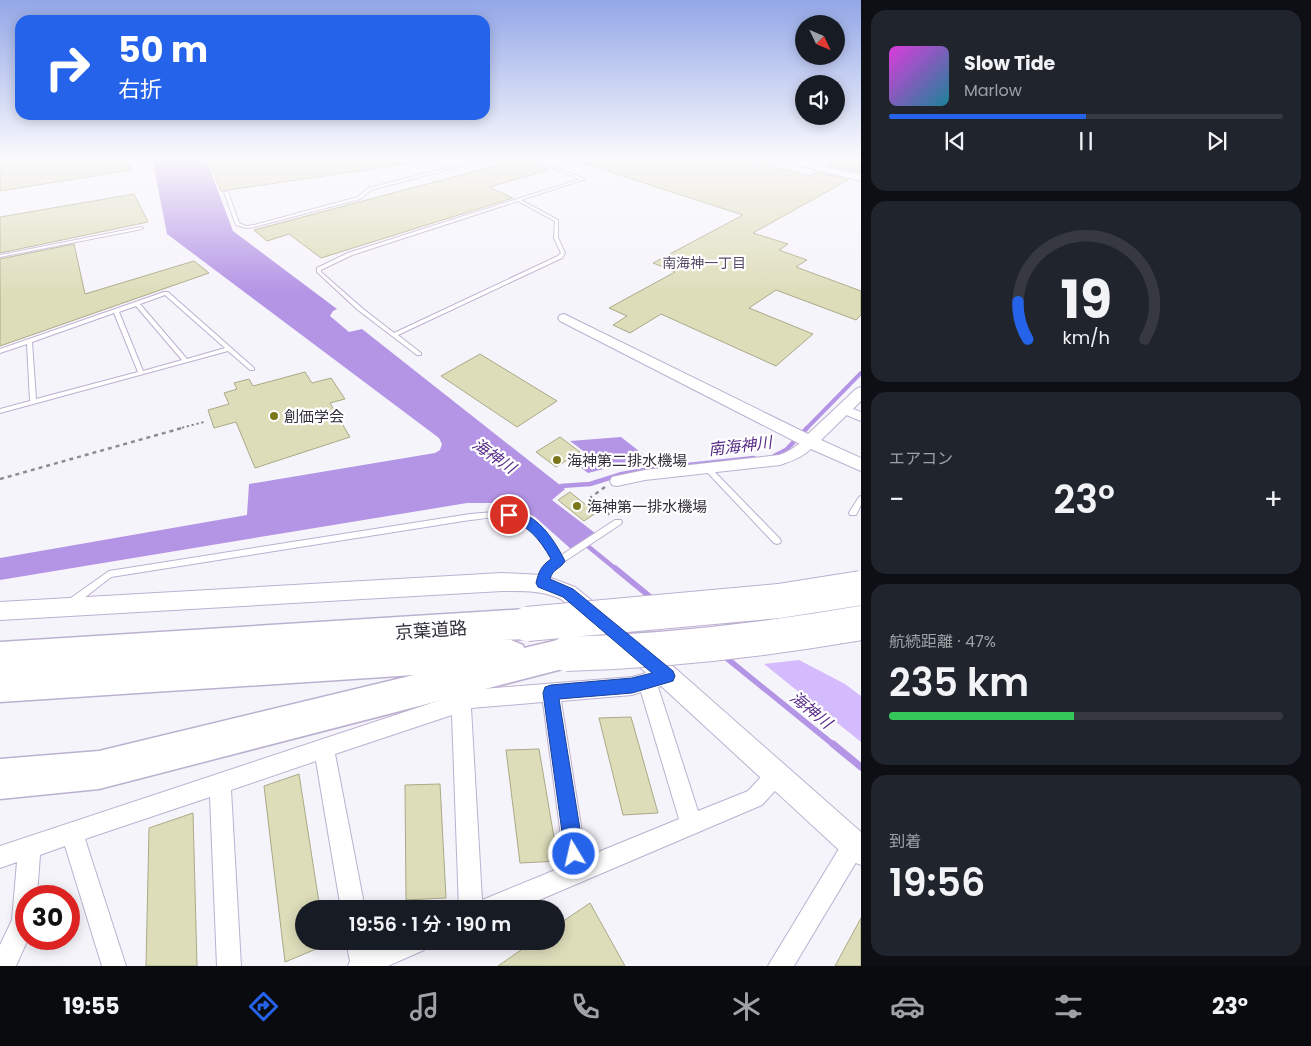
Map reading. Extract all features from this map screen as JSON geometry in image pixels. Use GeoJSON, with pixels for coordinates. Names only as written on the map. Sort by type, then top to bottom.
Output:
{"type":"FeatureCollection","features":[{"type":"Feature","properties":{"kind":"highway","name":"京葉道路"},"geometry":{"type":"LineString","coordinates":[[0,658],[568,622],[779,601],[861,588]]}},
{"type":"Feature","properties":{"kind":"highway","name":"京葉道路"},"geometry":{"type":"LineString","coordinates":[[0,685],[408,659],[608,653],[758,639],[861,623]]}},
{"type":"Feature","properties":{"kind":"highway"},"geometry":{"type":"LineString","coordinates":[[0,779],[99,770],[566,654]]}},
{"type":"Feature","properties":{"kind":"street"},"geometry":{"type":"LineString","coordinates":[[564,318],[810,442],[861,465]]}},
{"type":"Feature","properties":{"kind":"street"},"geometry":{"type":"LineString","coordinates":[[617,481],[645,475],[780,460],[795,455],[861,392]]}},
{"type":"Feature","properties":{"kind":"street"},"geometry":{"type":"LineString","coordinates":[[843,409],[861,417]]}},
{"type":"Feature","properties":{"kind":"street"},"geometry":{"type":"LineString","coordinates":[[0,611],[502,582],[552,585],[568,593],[657,679],[777,774],[858,848],[780,966]]}},
{"type":"Feature","properties":{"kind":"street"},"geometry":{"type":"LineString","coordinates":[[0,857],[471,699],[632,686],[657,679]]}},
{"type":"Feature","properties":{"kind":"street"},"geometry":{"type":"LineString","coordinates":[[657,679],[691,824]]}},
{"type":"Feature","properties":{"kind":"street"},"geometry":{"type":"LineString","coordinates":[[551,693],[577,872]]}},
{"type":"Feature","properties":{"kind":"street"},"geometry":{"type":"LineString","coordinates":[[461,703],[471,900]]}},
{"type":"Feature","properties":{"kind":"street"},"geometry":{"type":"LineString","coordinates":[[324,749],[351,900]]}},
{"type":"Feature","properties":{"kind":"street"},"geometry":{"type":"LineString","coordinates":[[510,900],[755,798],[777,774]]}},
{"type":"Feature","properties":{"kind":"street"},"geometry":{"type":"LineString","coordinates":[[220,784],[229,966]]}},
{"type":"Feature","properties":{"kind":"street"},"geometry":{"type":"LineString","coordinates":[[72,834],[114,966]]}},
{"type":"Feature","properties":{"kind":"street"},"geometry":{"type":"LineString","coordinates":[[3,966],[24,921],[29,848]]}},
{"type":"Feature","properties":{"kind":"street"},"geometry":{"type":"LineString","coordinates":[[359,950],[361,965],[395,950]]}},
{"type":"Feature","properties":{"kind":"lane"},"geometry":{"type":"LineString","coordinates":[[229,202],[237,224],[246,227],[344,202]]}},
{"type":"Feature","properties":{"kind":"lane"},"geometry":{"type":"LineString","coordinates":[[419,354],[360,309],[319,272],[319,269],[350,254],[517,202]]}},
{"type":"Feature","properties":{"kind":"lane"},"geometry":{"type":"LineString","coordinates":[[394,335],[560,257],[563,253],[556,238],[557,221],[522,202]]}},
{"type":"Feature","properties":{"kind":"lane"},"geometry":{"type":"LineString","coordinates":[[0,256],[141,228]]}},
{"type":"Feature","properties":{"kind":"lane"},"geometry":{"type":"LineString","coordinates":[[0,351],[166,293],[252,369]]}},
{"type":"Feature","properties":{"kind":"lane"},"geometry":{"type":"LineString","coordinates":[[137,304],[186,361]]}},
{"type":"Feature","properties":{"kind":"lane"},"geometry":{"type":"LineString","coordinates":[[116,311],[141,373]]}},
{"type":"Feature","properties":{"kind":"lane"},"geometry":{"type":"LineString","coordinates":[[29,341],[33,402]]}},
{"type":"Feature","properties":{"kind":"lane"},"geometry":{"type":"LineString","coordinates":[[0,411],[229,349]]}},
{"type":"Feature","properties":{"kind":"lane"},"geometry":{"type":"LineString","coordinates":[[707,468],[776,541]]}},
{"type":"Feature","properties":{"kind":"lane"},"geometry":{"type":"LineString","coordinates":[[853,514],[861,499]]}},
{"type":"Feature","properties":{"kind":"lane"},"geometry":{"type":"LineString","coordinates":[[65,607],[109,574],[470,517],[509,515],[524,520],[547,540],[559,561]]}},
{"type":"Feature","properties":{"kind":"lane"},"geometry":{"type":"LineString","coordinates":[[542,583],[547,569],[618,522]]}},
{"type":"Feature","properties":{"kind":"path"},"geometry":{"type":"LineString","coordinates":[[0,479],[204,422]]}},
{"type":"Feature","properties":{"kind":"path"},"geometry":{"type":"LineString","coordinates":[[617,481],[590,498],[618,522]]}},
{"type":"Feature","properties":{"kind":"shaded area"},"geometry":{"type":"Polygon","coordinates":[[[799,660],[845,684],[861,696],[861,742],[764,664],[799,660]]]}},
{"type":"Feature","properties":{"kind":"water"},"geometry":{"type":"Polygon","coordinates":[[[161,202],[222,202],[233,231],[337,309],[330,316],[349,332],[362,329],[565,489],[552,500],[595,533],[571,549],[535,517],[509,503],[467,503],[0,580],[0,558],[247,515],[249,484],[435,453],[440,450],[442,444],[439,438],[167,234],[161,202]]]}},
{"type":"Feature","properties":{"kind":"water"},"geometry":{"type":"Polygon","coordinates":[[[621,437],[648,458],[588,473],[572,461],[586,453],[570,441],[621,437]]]}},
{"type":"Feature","properties":{"kind":"building"},"geometry":{"type":"Polygon","coordinates":[[[87,202],[138,202],[148,222],[0,253],[0,217],[87,202]]]}},
{"type":"Feature","properties":{"kind":"building"},"geometry":{"type":"Polygon","coordinates":[[[359,202],[500,202],[321,258],[289,234],[267,241],[254,230],[359,202]]]}},
{"type":"Feature","properties":{"kind":"building"},"geometry":{"type":"Polygon","coordinates":[[[703,202],[808,202],[753,233],[788,244],[779,250],[807,260],[796,267],[861,291],[861,315],[856,320],[776,290],[749,308],[813,334],[776,366],[661,314],[630,333],[613,325],[627,316],[609,308],[675,272],[653,263],[743,215],[703,202]]]}},
{"type":"Feature","properties":{"kind":"building"},"geometry":{"type":"Polygon","coordinates":[[[74,244],[85,294],[194,261],[209,273],[0,346],[0,259],[74,244]]]}},
{"type":"Feature","properties":{"kind":"building"},"geometry":{"type":"Polygon","coordinates":[[[480,354],[557,401],[517,427],[441,376],[480,354]]]}},
{"type":"Feature","properties":{"kind":"building","name":"創価学会"},"geometry":{"type":"Polygon","coordinates":[[[305,372],[312,383],[331,378],[345,399],[330,403],[350,437],[255,468],[236,422],[214,428],[208,410],[229,404],[224,393],[237,389],[234,383],[249,379],[253,386],[305,372]]]}},
{"type":"Feature","properties":{"kind":"building","name":"海神第二排水機場"},"geometry":{"type":"Polygon","coordinates":[[[560,437],[580,452],[556,467],[536,452],[560,437]]]}},
{"type":"Feature","properties":{"kind":"building","name":"海神第一排水機場"},"geometry":{"type":"Polygon","coordinates":[[[570,492],[596,513],[584,521],[558,500],[570,492]]]}},
{"type":"Feature","properties":{"kind":"building"},"geometry":{"type":"Polygon","coordinates":[[[631,717],[658,813],[623,815],[599,718],[631,717]]]}},
{"type":"Feature","properties":{"kind":"building"},"geometry":{"type":"Polygon","coordinates":[[[539,749],[558,861],[520,863],[506,750],[539,749]]]}},
{"type":"Feature","properties":{"kind":"building"},"geometry":{"type":"Polygon","coordinates":[[[299,774],[319,900],[295,900],[295,950],[314,950],[285,962],[264,786],[299,774]]]}},
{"type":"Feature","properties":{"kind":"building"},"geometry":{"type":"Polygon","coordinates":[[[440,784],[446,898],[406,900],[405,785],[440,784]]]}},
{"type":"Feature","properties":{"kind":"building"},"geometry":{"type":"Polygon","coordinates":[[[193,813],[197,966],[146,966],[149,828],[193,813]]]}},
{"type":"Feature","properties":{"kind":"building"},"geometry":{"type":"Polygon","coordinates":[[[590,903],[625,966],[498,966],[521,950],[565,950],[565,920],[590,903]]]}},
{"type":"Feature","properties":{"kind":"building"},"geometry":{"type":"Polygon","coordinates":[[[861,918],[861,966],[835,966],[861,918]]]}},
{"type":"Feature","properties":{"kind":"waterway","name":"南海神川"},"geometry":{"type":"LineString","coordinates":[[806,429],[861,373]]}},
{"type":"Feature","properties":{"kind":"waterway","name":"南海神川"},"geometry":{"type":"LineString","coordinates":[[774,456],[786,450],[807,428]]}},
{"type":"Feature","properties":{"kind":"waterway","name":"南海神川"},"geometry":{"type":"LineString","coordinates":[[561,486],[590,484],[622,474],[650,469],[754,458]]}},
{"type":"Feature","properties":{"kind":"waterway","name":"海神川"},"geometry":{"type":"LineString","coordinates":[[584,543],[617,570]]}},
{"type":"Feature","properties":{"kind":"waterway","name":"海神川"},"geometry":{"type":"LineString","coordinates":[[615,568],[654,600]]}},
{"type":"Feature","properties":{"kind":"waterway","name":"海神川"},"geometry":{"type":"LineString","coordinates":[[724,656],[835,746]]}},
{"type":"Feature","properties":{"kind":"waterway","name":"海神川"},"geometry":{"type":"LineString","coordinates":[[833,744],[861,767]]}},
{"type":"Feature","properties":{"kind":"place","name":"創価学会"},"geometry":{"type":"Point","coordinates":[274,416]}},
{"type":"Feature","properties":{"kind":"place","name":"海神第二排水機場"},"geometry":{"type":"Point","coordinates":[557,460]}},
{"type":"Feature","properties":{"kind":"place","name":"海神第一排水機場"},"geometry":{"type":"Point","coordinates":[577,506]}},
{"type":"Feature","properties":{"kind":"district","name":"南海神一丁目"},"geometry":{"type":"Point","coordinates":[704,263]}},
{"type":"Feature","properties":{"kind":"route"},"geometry":{"type":"LineString","coordinates":[[509,515],[524,520],[547,540],[559,561],[547,569],[542,583],[552,585],[568,593],[667,676],[632,686],[551,693],[574,854]]}}]}
